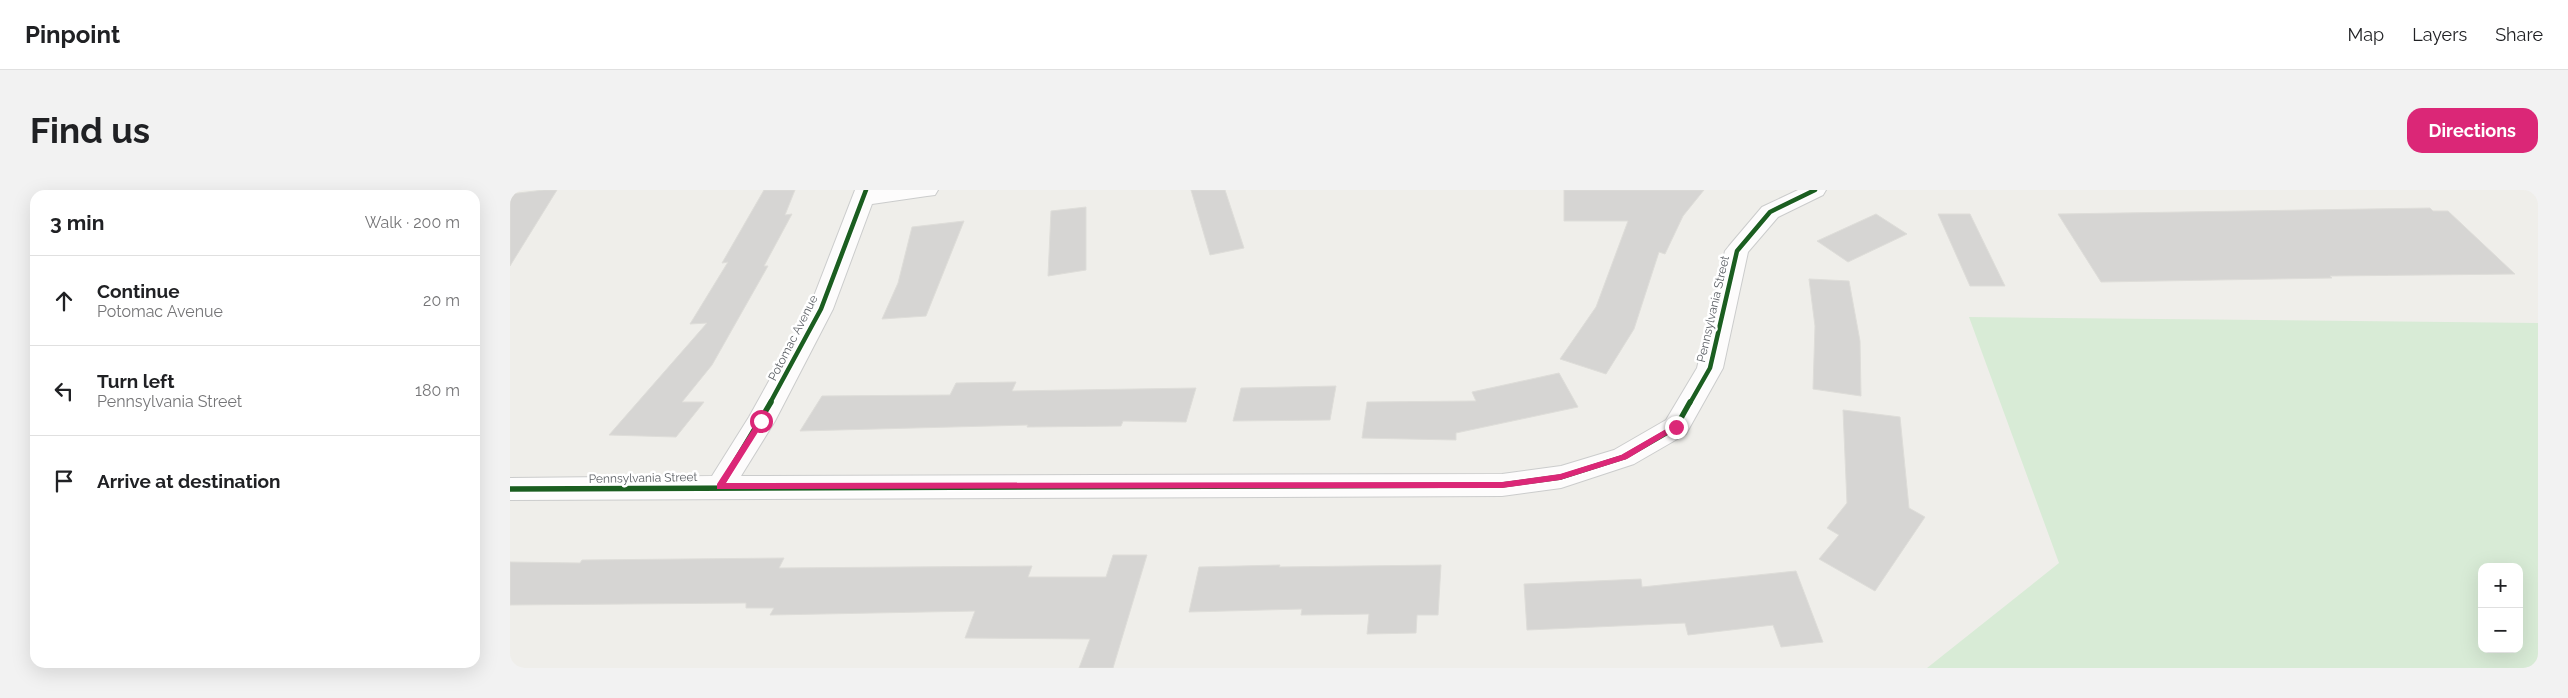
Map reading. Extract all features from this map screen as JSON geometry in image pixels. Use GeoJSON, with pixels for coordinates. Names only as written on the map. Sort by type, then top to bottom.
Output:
{"type":"FeatureCollection","features":[{"type":"Feature","properties":{"kind":"street"},"geometry":{"type":"LineString","coordinates":[[865,194],[927,190]]}},
{"type":"Feature","properties":{"kind":"street","name":"Pennsylvania Street"},"geometry":{"type":"LineString","coordinates":[[510,490],[720,486],[1502,485],[1560,477],[1624,457],[1676,427],[1710,368],[1737,251],[1770,212],[1814,190]]}},
{"type":"Feature","properties":{"kind":"street","name":"Potomac Avenue"},"geometry":{"type":"LineString","coordinates":[[720,486],[761,421],[821,309],[865,194]]}},
{"type":"Feature","properties":{"kind":"green space"},"geometry":{"type":"Polygon","coordinates":[[[1969,317],[2538,323],[2538,668],[1927,668],[2059,563],[1969,317]]]}},
{"type":"Feature","properties":{"kind":"building"},"geometry":{"type":"Polygon","coordinates":[[[557,190],[510,266],[510,194],[557,190]]]}},
{"type":"Feature","properties":{"kind":"building"},"geometry":{"type":"Polygon","coordinates":[[[764,190],[795,190],[785,215],[792,214],[764,266],[768,266],[712,365],[682,402],[704,402],[676,437],[609,435],[707,323],[690,324],[728,262],[722,263],[764,190]]]}},
{"type":"Feature","properties":{"kind":"building"},"geometry":{"type":"Polygon","coordinates":[[[1191,190],[1225,190],[1244,248],[1210,255],[1191,190]]]}},
{"type":"Feature","properties":{"kind":"building"},"geometry":{"type":"Polygon","coordinates":[[[1564,190],[1704,190],[1683,216],[1665,254],[1659,252],[1634,329],[1606,374],[1560,359],[1596,307],[1628,221],[1564,221],[1564,190]]]}},
{"type":"Feature","properties":{"kind":"building"},"geometry":{"type":"Polygon","coordinates":[[[1086,207],[1086,270],[1048,276],[1051,211],[1086,207]]]}},
{"type":"Feature","properties":{"kind":"building"},"geometry":{"type":"Polygon","coordinates":[[[2430,208],[2433,211],[2448,211],[2515,274],[2330,276],[2332,278],[2101,282],[2058,214],[2430,208]]]}},
{"type":"Feature","properties":{"kind":"building"},"geometry":{"type":"Polygon","coordinates":[[[1876,214],[1907,234],[1848,262],[1817,241],[1876,214]]]}},
{"type":"Feature","properties":{"kind":"building"},"geometry":{"type":"Polygon","coordinates":[[[1938,214],[1970,214],[2005,286],[1970,286],[1938,214]]]}},
{"type":"Feature","properties":{"kind":"building"},"geometry":{"type":"Polygon","coordinates":[[[964,221],[926,316],[882,319],[898,283],[912,227],[964,221]]]}},
{"type":"Feature","properties":{"kind":"building"},"geometry":{"type":"Polygon","coordinates":[[[1809,279],[1849,281],[1860,341],[1861,396],[1813,389],[1815,326],[1809,279]]]}},
{"type":"Feature","properties":{"kind":"building"},"geometry":{"type":"Polygon","coordinates":[[[1559,373],[1578,407],[1456,433],[1456,440],[1362,438],[1367,402],[1476,401],[1472,392],[1559,373]]]}},
{"type":"Feature","properties":{"kind":"building"},"geometry":{"type":"Polygon","coordinates":[[[1016,382],[1012,391],[1196,388],[1186,422],[1123,421],[1121,426],[1027,427],[1028,425],[800,431],[822,396],[950,395],[956,383],[1016,382]]]}},
{"type":"Feature","properties":{"kind":"building"},"geometry":{"type":"Polygon","coordinates":[[[1336,386],[1330,420],[1233,421],[1241,388],[1336,386]]]}},
{"type":"Feature","properties":{"kind":"building"},"geometry":{"type":"Polygon","coordinates":[[[1843,410],[1900,417],[1909,508],[1925,517],[1875,591],[1819,559],[1839,535],[1827,528],[1847,503],[1843,410]]]}},
{"type":"Feature","properties":{"kind":"building"},"geometry":{"type":"Polygon","coordinates":[[[1113,555],[1147,555],[1113,668],[1079,668],[1090,639],[965,638],[975,611],[770,615],[774,608],[746,608],[746,603],[510,605],[510,562],[580,563],[582,560],[784,558],[779,568],[1032,566],[1028,577],[1106,577],[1113,555]]]}},
{"type":"Feature","properties":{"kind":"building"},"geometry":{"type":"Polygon","coordinates":[[[1280,565],[1279,567],[1441,565],[1438,615],[1417,615],[1416,633],[1367,634],[1369,614],[1301,615],[1302,609],[1189,612],[1199,567],[1280,565]]]}},
{"type":"Feature","properties":{"kind":"building"},"geometry":{"type":"Polygon","coordinates":[[[1796,571],[1823,642],[1781,647],[1773,625],[1688,635],[1685,623],[1527,630],[1524,584],[1641,579],[1642,587],[1796,571]]]}},
{"type":"Feature","properties":{"kind":"cycle path"},"geometry":{"type":"LineString","coordinates":[[720,487],[761,421],[821,309],[866,190]]}},
{"type":"Feature","properties":{"kind":"cycle path"},"geometry":{"type":"LineString","coordinates":[[510,489],[1502,485],[1561,477],[1624,457],[1676,427],[1710,368],[1737,251],[1770,212],[1815,190]]}},
{"type":"Feature","properties":{"kind":"route"},"geometry":{"type":"LineString","coordinates":[[761,421],[720,486],[1502,485],[1560,477],[1624,457],[1676,427]]}}]}
